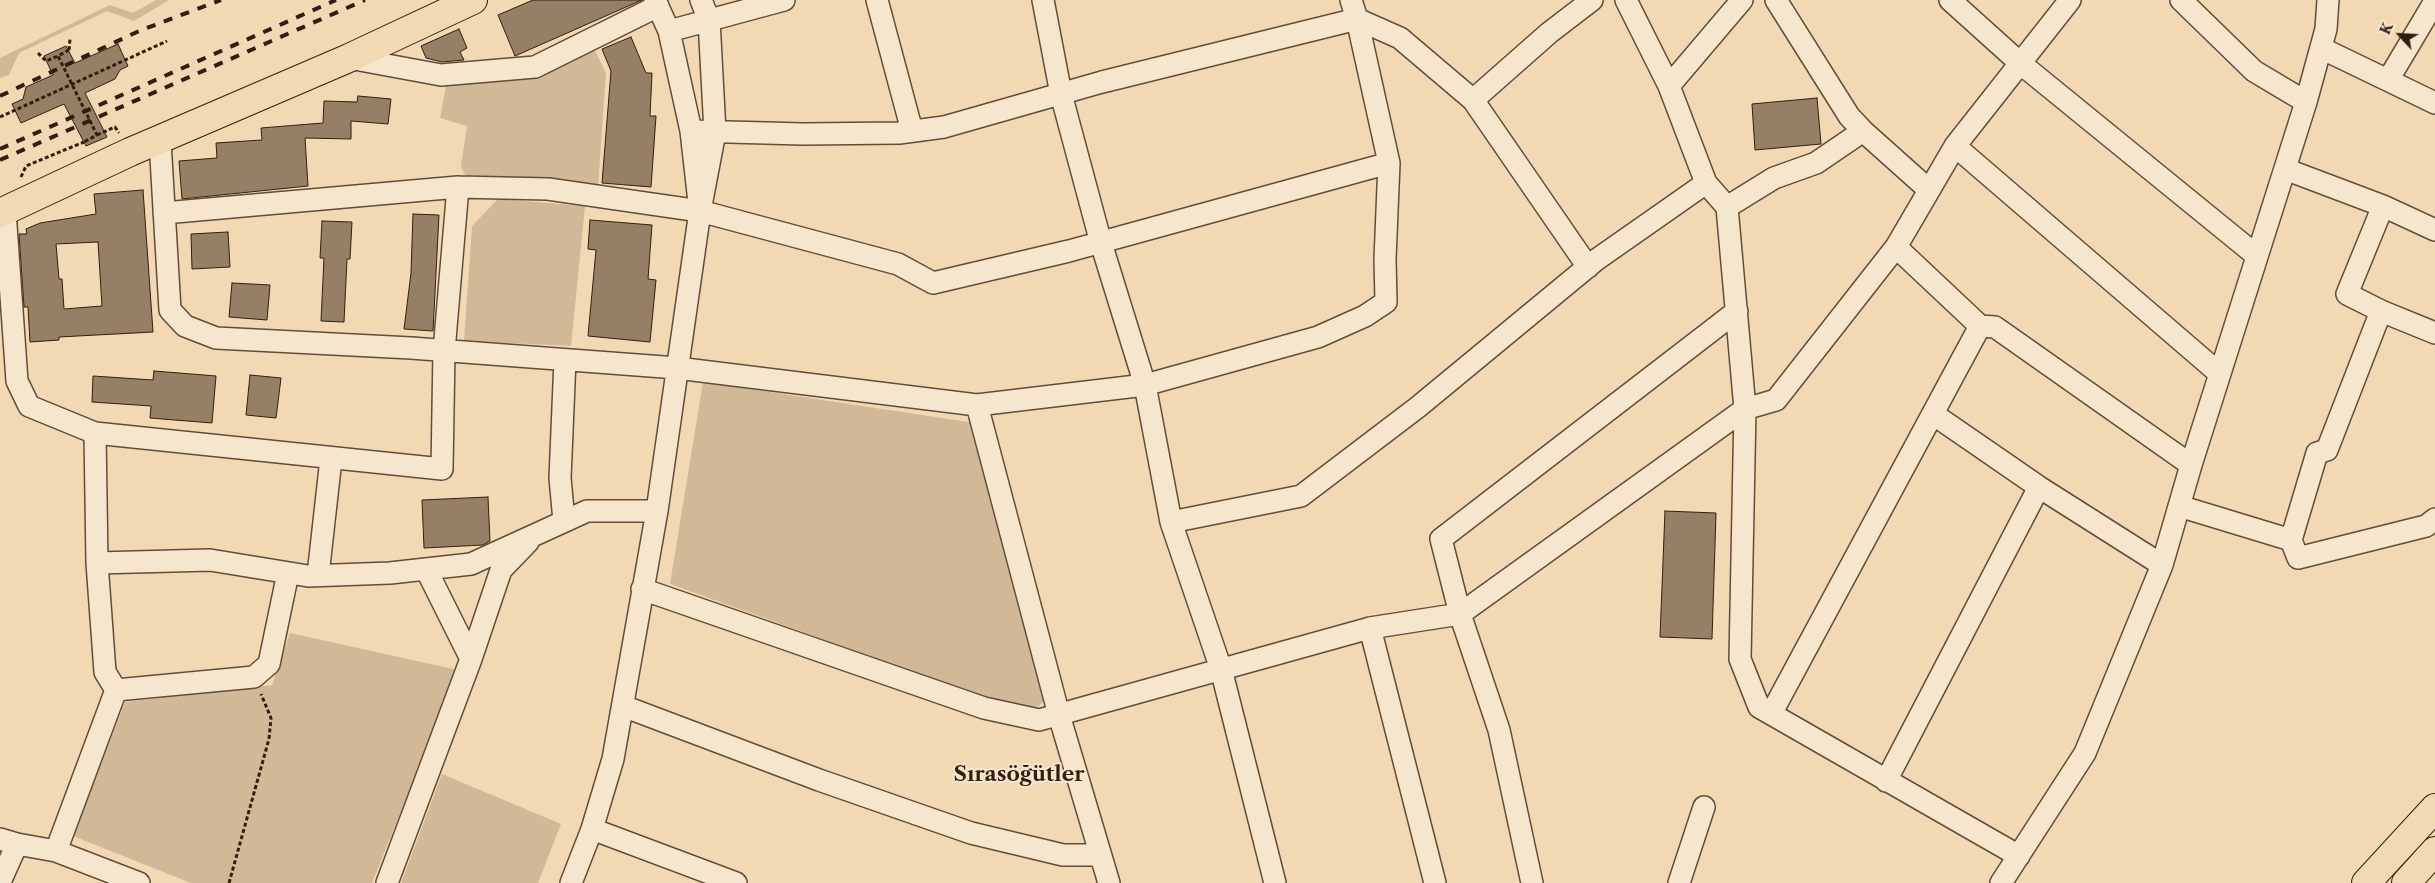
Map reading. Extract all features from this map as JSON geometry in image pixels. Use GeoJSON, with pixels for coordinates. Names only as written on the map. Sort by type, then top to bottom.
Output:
{"type":"FeatureCollection","features":[{"type":"Feature","properties":{"kind":"main road"},"geometry":{"type":"LineString","coordinates":[[3,212],[130,152],[160,141],[349,58],[473,0]]}},
{"type":"Feature","properties":{"kind":"main road"},"geometry":{"type":"LineString","coordinates":[[2366,883],[2435,808]]}},
{"type":"Feature","properties":{"kind":"main road"},"geometry":{"type":"LineString","coordinates":[[2417,879],[2435,851]]}},
{"type":"Feature","properties":{"kind":"street"},"geometry":{"type":"LineString","coordinates":[[571,883],[592,828],[613,759],[657,511],[700,211],[715,132],[709,20],[701,0]]}},
{"type":"Feature","properties":{"kind":"street"},"geometry":{"type":"LineString","coordinates":[[669,31],[784,0]]}},
{"type":"Feature","properties":{"kind":"street"},"geometry":{"type":"LineString","coordinates":[[877,0],[912,131]]}},
{"type":"Feature","properties":{"kind":"street"},"geometry":{"type":"LineString","coordinates":[[1043,0],[1061,94],[1101,243],[1145,385],[1171,522],[1221,669],[1275,883]]}},
{"type":"Feature","properties":{"kind":"street"},"geometry":{"type":"LineString","coordinates":[[1473,100],[1548,33],[1592,0]]}},
{"type":"Feature","properties":{"kind":"street"},"geometry":{"type":"LineString","coordinates":[[1626,0],[1669,86],[1706,182],[1727,207],[1746,408],[1740,659],[1759,706],[2019,856]]}},
{"type":"Feature","properties":{"kind":"street"},"geometry":{"type":"LineString","coordinates":[[1669,86],[1742,0]]}},
{"type":"Feature","properties":{"kind":"street"},"geometry":{"type":"LineString","coordinates":[[1776,0],[1849,116],[1863,132],[1930,190]]}},
{"type":"Feature","properties":{"kind":"street"},"geometry":{"type":"LineString","coordinates":[[1950,0],[2020,63],[2257,256]]}},
{"type":"Feature","properties":{"kind":"street"},"geometry":{"type":"LineString","coordinates":[[642,590],[984,708],[1039,720],[1370,628],[1460,614],[1746,408],[1776,400],[1896,248],[1955,146],[2070,0]]}},
{"type":"Feature","properties":{"kind":"street"},"geometry":{"type":"LineString","coordinates":[[2181,0],[2254,71],[2306,102]]}},
{"type":"Feature","properties":{"kind":"street"},"geometry":{"type":"LineString","coordinates":[[2001,883],[2085,753],[2162,565],[2191,464],[2306,102],[2326,29],[2328,0]]}},
{"type":"Feature","properties":{"kind":"street"},"geometry":{"type":"LineString","coordinates":[[2388,80],[2435,1]]}},
{"type":"Feature","properties":{"kind":"street"},"geometry":{"type":"LineString","coordinates":[[349,58],[441,76],[536,66],[656,3],[669,31],[691,131],[700,211]]}},
{"type":"Feature","properties":{"kind":"street"},"geometry":{"type":"LineString","coordinates":[[160,141],[170,310],[185,326],[216,338],[444,351],[677,368],[976,405],[1145,385],[1318,337],[1365,316],[1386,302],[1385,258],[1389,163],[1354,10]]}},
{"type":"Feature","properties":{"kind":"street"},"geometry":{"type":"LineString","coordinates":[[691,131],[803,134],[912,131],[944,127],[1354,10],[1400,38],[1473,100],[1588,267]]}},
{"type":"Feature","properties":{"kind":"street"},"geometry":{"type":"LineString","coordinates":[[2321,48],[2435,103]]}},
{"type":"Feature","properties":{"kind":"street"},"geometry":{"type":"LineString","coordinates":[[1727,207],[1774,178],[1816,163],[1863,132]]}},
{"type":"Feature","properties":{"kind":"street"},"geometry":{"type":"LineString","coordinates":[[1955,146],[2220,374]]}},
{"type":"Feature","properties":{"kind":"street"},"geometry":{"type":"LineString","coordinates":[[164,213],[458,187],[548,190],[700,211],[898,264],[933,283],[1101,243],[1389,163]]}},
{"type":"Feature","properties":{"kind":"street"},"geometry":{"type":"LineString","coordinates":[[2285,169],[2383,206],[2435,230]]}},
{"type":"Feature","properties":{"kind":"street"},"geometry":{"type":"LineString","coordinates":[[1171,522],[1301,496],[1418,407],[1588,267],[1706,182]]}},
{"type":"Feature","properties":{"kind":"street"},"geometry":{"type":"LineString","coordinates":[[3,212],[17,381],[29,406],[95,433],[442,469],[444,351],[458,187]]}},
{"type":"Feature","properties":{"kind":"street"},"geometry":{"type":"LineString","coordinates":[[2383,206],[2346,294],[2381,311],[2435,333]]}},
{"type":"Feature","properties":{"kind":"street"},"geometry":{"type":"LineString","coordinates":[[1896,248],[1980,326],[1995,327],[2191,464]]}},
{"type":"Feature","properties":{"kind":"street"},"geometry":{"type":"LineString","coordinates":[[1532,883],[1499,730],[1460,614],[1441,539],[1736,311]]}},
{"type":"Feature","properties":{"kind":"street"},"geometry":{"type":"LineString","coordinates":[[2381,311],[2327,450],[2317,453],[2291,540],[2298,558],[2430,523],[2435,505]]}},
{"type":"Feature","properties":{"kind":"street"},"geometry":{"type":"LineString","coordinates":[[1771,714],[1980,326]]}},
{"type":"Feature","properties":{"kind":"street"},"geometry":{"type":"LineString","coordinates":[[564,360],[560,478],[564,521]]}},
{"type":"Feature","properties":{"kind":"street"},"geometry":{"type":"LineString","coordinates":[[976,405],[1059,714],[1109,883]]}},
{"type":"Feature","properties":{"kind":"street"},"geometry":{"type":"LineString","coordinates":[[1933,414],[2039,487],[2162,565]]}},
{"type":"Feature","properties":{"kind":"street"},"geometry":{"type":"LineString","coordinates":[[95,433],[98,563],[105,672],[116,690]]}},
{"type":"Feature","properties":{"kind":"street"},"geometry":{"type":"LineString","coordinates":[[318,575],[331,458]]}},
{"type":"Feature","properties":{"kind":"street"},"geometry":{"type":"LineString","coordinates":[[1886,781],[2039,487]]}},
{"type":"Feature","properties":{"kind":"street"},"geometry":{"type":"LineString","coordinates":[[2179,506],[2291,540]]}},
{"type":"Feature","properties":{"kind":"street"},"geometry":{"type":"LineString","coordinates":[[98,563],[210,560],[288,573],[318,575],[390,573],[471,564],[587,511],[657,511]]}},
{"type":"Feature","properties":{"kind":"street"},"geometry":{"type":"LineString","coordinates":[[387,883],[471,659],[501,570],[534,535]]}},
{"type":"Feature","properties":{"kind":"street"},"geometry":{"type":"LineString","coordinates":[[426,569],[471,659]]}},
{"type":"Feature","properties":{"kind":"street"},"geometry":{"type":"LineString","coordinates":[[116,690],[254,677],[269,664],[288,573]]}},
{"type":"Feature","properties":{"kind":"street"},"geometry":{"type":"LineString","coordinates":[[1370,628],[1435,883]]}},
{"type":"Feature","properties":{"kind":"street"},"geometry":{"type":"LineString","coordinates":[[56,851],[116,690]]}},
{"type":"Feature","properties":{"kind":"street"},"geometry":{"type":"LineString","coordinates":[[623,706],[819,780],[971,833],[1062,854],[1100,855]]}},
{"type":"Feature","properties":{"kind":"street"},"geometry":{"type":"LineString","coordinates":[[1679,883],[1704,807]]}},
{"type":"Feature","properties":{"kind":"street"},"geometry":{"type":"LineString","coordinates":[[592,828],[736,883]]}},
{"type":"Feature","properties":{"kind":"street"},"geometry":{"type":"LineString","coordinates":[[0,882],[8,842],[56,851],[139,883]]}},
{"type":"Feature","properties":{"kind":"path"},"geometry":{"type":"LineString","coordinates":[[38,53],[46,62],[69,50],[70,39]]}},
{"type":"Feature","properties":{"kind":"path"},"geometry":{"type":"LineString","coordinates":[[0,117],[167,41]]}},
{"type":"Feature","properties":{"kind":"path"},"geometry":{"type":"LineString","coordinates":[[58,56],[97,135]]}},
{"type":"Feature","properties":{"kind":"path"},"geometry":{"type":"LineString","coordinates":[[43,160],[105,132]]}},
{"type":"Feature","properties":{"kind":"path"},"geometry":{"type":"LineString","coordinates":[[229,883],[269,739],[271,718],[254,677]]}},
{"type":"Feature","properties":{"kind":"shaded area"},"geometry":{"type":"Polygon","coordinates":[[[156,0],[169,0],[134,21],[107,11],[19,53],[9,75],[0,78],[0,58],[110,5],[133,13],[156,0]]]}},
{"type":"Feature","properties":{"kind":"shaded area"},"geometry":{"type":"Polygon","coordinates":[[[593,47],[606,73],[598,187],[466,177],[461,166],[467,126],[440,118],[447,80],[534,79],[593,47]]]}},
{"type":"Feature","properties":{"kind":"shaded area"},"geometry":{"type":"Polygon","coordinates":[[[498,199],[585,206],[571,346],[464,341],[472,226],[498,199]]]}},
{"type":"Feature","properties":{"kind":"shaded area"},"geometry":{"type":"Polygon","coordinates":[[[703,382],[975,423],[1048,698],[1036,708],[1000,703],[670,584],[703,382]]]}},
{"type":"Feature","properties":{"kind":"shaded area"},"geometry":{"type":"Polygon","coordinates":[[[290,633],[458,670],[372,883],[191,883],[73,836],[125,702],[272,685],[290,633]]]}},
{"type":"Feature","properties":{"kind":"shaded area"},"geometry":{"type":"Polygon","coordinates":[[[442,774],[561,824],[538,883],[401,883],[442,774]]]}},
{"type":"Feature","properties":{"kind":"building"},"geometry":{"type":"Polygon","coordinates":[[[533,0],[642,0],[515,56],[498,15],[533,0]]]}},
{"type":"Feature","properties":{"kind":"building"},"geometry":{"type":"Polygon","coordinates":[[[459,29],[467,48],[460,52],[464,60],[442,62],[426,58],[421,46],[459,29]]]}},
{"type":"Feature","properties":{"kind":"building"},"geometry":{"type":"Polygon","coordinates":[[[631,37],[646,73],[652,73],[650,116],[656,116],[651,187],[602,183],[611,71],[602,49],[631,37]]]}},
{"type":"Feature","properties":{"kind":"building"},"geometry":{"type":"Polygon","coordinates":[[[118,44],[128,66],[120,70],[115,79],[85,93],[107,137],[86,146],[64,104],[21,123],[12,104],[23,99],[26,87],[53,75],[44,56],[66,46],[75,63],[118,44]]]}},
{"type":"Feature","properties":{"kind":"building"},"geometry":{"type":"Polygon","coordinates":[[[358,96],[391,99],[388,124],[351,121],[351,139],[305,138],[308,186],[182,199],[179,161],[217,158],[216,143],[262,140],[261,128],[323,123],[324,101],[357,102],[358,96]]]}},
{"type":"Feature","properties":{"kind":"building"},"geometry":{"type":"Polygon","coordinates":[[[1817,98],[1821,144],[1755,150],[1752,104],[1817,98]]]}},
{"type":"Feature","properties":{"kind":"building"},"geometry":{"type":"Polygon","coordinates":[[[143,190],[153,332],[59,337],[59,340],[30,342],[28,307],[24,307],[19,234],[27,234],[26,229],[40,223],[96,214],[94,194],[143,190]],[[98,242],[56,244],[59,279],[62,279],[64,309],[102,306],[98,242]]]}},
{"type":"Feature","properties":{"kind":"building"},"geometry":{"type":"Polygon","coordinates":[[[413,214],[439,215],[433,331],[404,329],[411,273],[413,214]]]}},
{"type":"Feature","properties":{"kind":"building"},"geometry":{"type":"Polygon","coordinates":[[[590,220],[652,225],[648,279],[656,280],[650,342],[588,336],[596,250],[588,249],[590,220]]]}},
{"type":"Feature","properties":{"kind":"building"},"geometry":{"type":"Polygon","coordinates":[[[322,221],[352,222],[350,259],[347,259],[344,322],[321,321],[324,258],[320,258],[322,221]]]}},
{"type":"Feature","properties":{"kind":"building"},"geometry":{"type":"Polygon","coordinates":[[[228,232],[230,267],[192,269],[191,234],[228,232]]]}},
{"type":"Feature","properties":{"kind":"building"},"geometry":{"type":"Polygon","coordinates":[[[232,283],[270,285],[267,320],[229,317],[232,283]]]}},
{"type":"Feature","properties":{"kind":"building"},"geometry":{"type":"Polygon","coordinates":[[[154,371],[216,376],[212,423],[150,418],[151,406],[92,402],[93,376],[153,380],[154,371]]]}},
{"type":"Feature","properties":{"kind":"building"},"geometry":{"type":"Polygon","coordinates":[[[250,375],[281,378],[276,418],[246,415],[250,375]]]}},
{"type":"Feature","properties":{"kind":"building"},"geometry":{"type":"Polygon","coordinates":[[[488,497],[490,541],[483,545],[424,548],[422,500],[488,497]]]}},
{"type":"Feature","properties":{"kind":"building"},"geometry":{"type":"Polygon","coordinates":[[[1665,511],[1716,513],[1712,639],[1660,637],[1665,511]]]}},
{"type":"Feature","properties":{"kind":"railway"},"geometry":{"type":"LineString","coordinates":[[0,96],[139,31],[221,0]]}},
{"type":"Feature","properties":{"kind":"railway"},"geometry":{"type":"LineString","coordinates":[[0,149],[336,0]]}},
{"type":"Feature","properties":{"kind":"railway"},"geometry":{"type":"LineString","coordinates":[[0,160],[365,0]]}},
{"type":"Feature","properties":{"kind":"district","name":"Sırasöğütler"},"geometry":{"type":"Point","coordinates":[1019,775]}}]}
